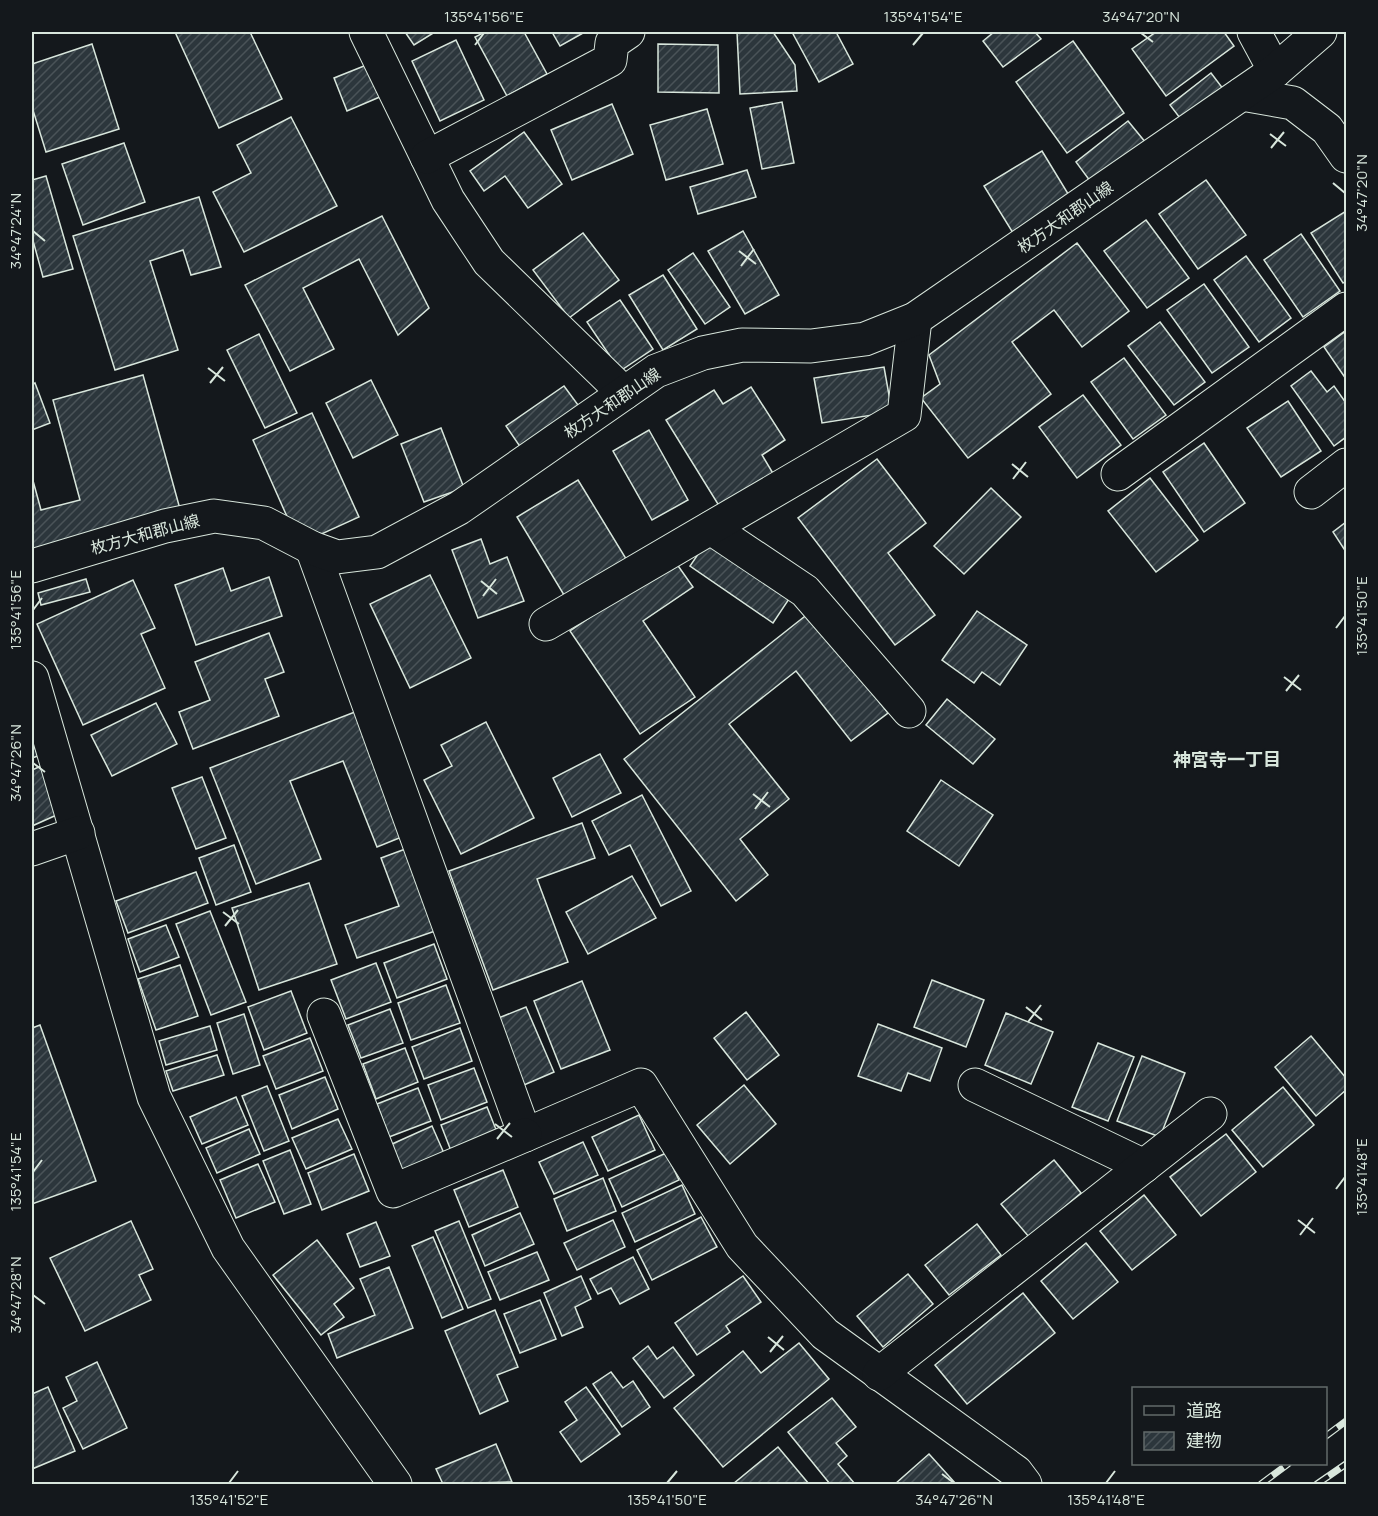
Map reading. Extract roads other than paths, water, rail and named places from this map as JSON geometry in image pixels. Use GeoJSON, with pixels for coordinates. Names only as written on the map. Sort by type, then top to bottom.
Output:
{"type":"FeatureCollection","features":[{"type":"Feature","properties":{"kind":"street"},"geometry":{"type":"LineString","coordinates":[[366,32],[448,200],[489,262],[624,393]]}},
{"type":"Feature","properties":{"kind":"street"},"geometry":{"type":"LineString","coordinates":[[427,157],[610,60],[612,43],[628,32]]}},
{"type":"Feature","properties":{"kind":"street"},"geometry":{"type":"LineString","coordinates":[[1254,32],[1275,71]]}},
{"type":"Feature","properties":{"kind":"street","name":"枚方大和郡山線"},"geometry":{"type":"LineString","coordinates":[[32,566],[165,526],[214,516],[264,523],[312,548],[337,557],[378,552],[459,508],[656,372],[703,353],[742,345],[811,346],[865,339],[915,320],[1275,71],[1320,32]]}},
{"type":"Feature","properties":{"kind":"street"},"geometry":{"type":"LineString","coordinates":[[1242,94],[1293,103],[1327,129],[1347,156]]}},
{"type":"Feature","properties":{"kind":"street"},"geometry":{"type":"LineString","coordinates":[[1118,474],[1347,309]]}},
{"type":"Feature","properties":{"kind":"street"},"geometry":{"type":"LineString","coordinates":[[546,624],[904,415],[915,320]]}},
{"type":"Feature","properties":{"kind":"street"},"geometry":{"type":"LineString","coordinates":[[1311,492],[1347,465]]}},
{"type":"Feature","properties":{"kind":"street"},"geometry":{"type":"LineString","coordinates":[[711,528],[805,591],[909,711]]}},
{"type":"Feature","properties":{"kind":"street"},"geometry":{"type":"LineString","coordinates":[[312,548],[525,1135]]}},
{"type":"Feature","properties":{"kind":"street"},"geometry":{"type":"LineString","coordinates":[[32,678],[154,1097],[228,1248],[395,1485]]}},
{"type":"Feature","properties":{"kind":"street"},"geometry":{"type":"LineString","coordinates":[[32,849],[78,833]]}},
{"type":"Feature","properties":{"kind":"street"},"geometry":{"type":"LineString","coordinates":[[324,1015],[393,1191],[641,1085],[742,1246],[825,1334],[1016,1472],[1025,1485]]}},
{"type":"Feature","properties":{"kind":"street"},"geometry":{"type":"LineString","coordinates":[[975,1085],[1144,1166]]}},
{"type":"Feature","properties":{"kind":"street"},"geometry":{"type":"LineString","coordinates":[[879,1374],[1210,1114]]}},
{"type":"Feature","properties":{"kind":"railway"},"geometry":{"type":"LineString","coordinates":[[1327,1435],[1346,1421]]}},
{"type":"Feature","properties":{"kind":"railway"},"geometry":{"type":"LineString","coordinates":[[1317,1484],[1346,1464]]}},
{"type":"Feature","properties":{"kind":"railway"},"geometry":{"type":"LineString","coordinates":[[1261,1484],[1287,1465]]}},
{"type":"Feature","properties":{"kind":"district","name":"神宮寺一丁目"},"geometry":{"type":"Point","coordinates":[1227,759]}}]}
